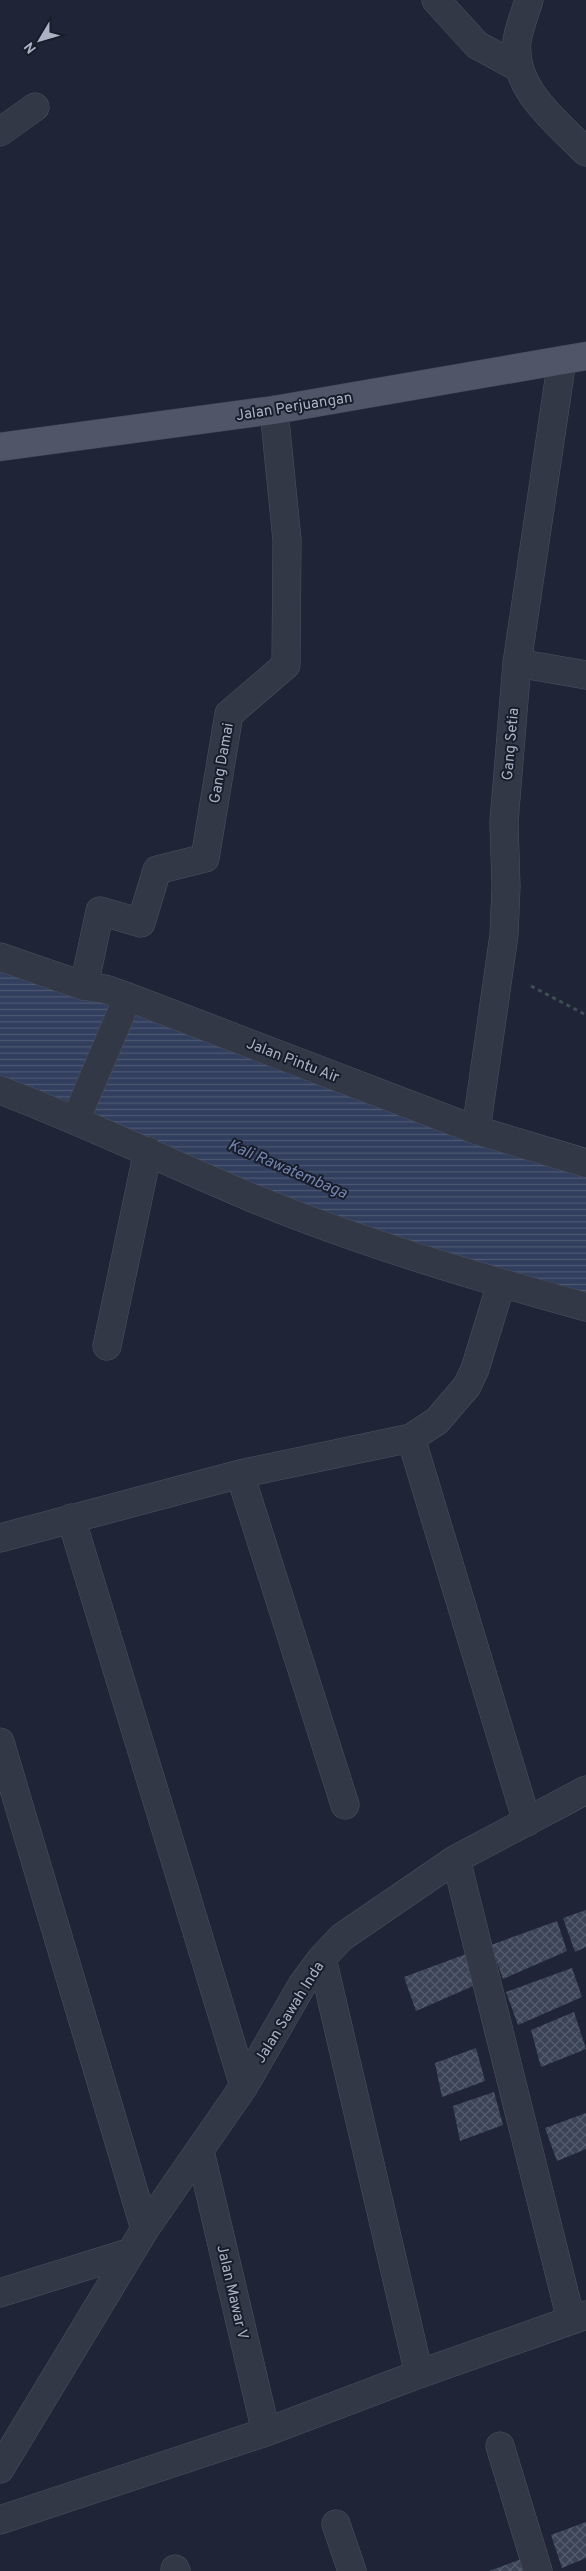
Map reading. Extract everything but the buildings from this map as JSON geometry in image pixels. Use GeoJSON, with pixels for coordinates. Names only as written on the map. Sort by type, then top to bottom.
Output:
{"type":"FeatureCollection","features":[{"type":"Feature","properties":{"kind":"main road","name":"Jalan Perjuangan"},"geometry":{"type":"LineString","coordinates":[[0,447],[274,410],[574,358]]}},
{"type":"Feature","properties":{"kind":"street"},"geometry":{"type":"LineString","coordinates":[[436,0],[477,45],[518,68]]}},
{"type":"Feature","properties":{"kind":"street"},"geometry":{"type":"LineString","coordinates":[[529,0],[517,41],[518,68],[528,91],[586,152]]}},
{"type":"Feature","properties":{"kind":"street"},"geometry":{"type":"LineString","coordinates":[[0,132],[35,107]]}},
{"type":"Feature","properties":{"kind":"street","name":"Gang Setia"},"geometry":{"type":"LineString","coordinates":[[476,1130],[499,969],[506,887],[504,822],[516,663],[574,358]]}},
{"type":"Feature","properties":{"kind":"street","name":"Gang Damai"},"geometry":{"type":"LineString","coordinates":[[84,986],[100,911],[141,923],[157,870],[205,858],[229,714],[286,665],[286,540],[274,410]]}},
{"type":"Feature","properties":{"kind":"street"},"geometry":{"type":"LineString","coordinates":[[516,663],[586,676]]}},
{"type":"Feature","properties":{"kind":"street","name":"Jalan Pintu Air"},"geometry":{"type":"LineString","coordinates":[[0,957],[84,986],[105,989],[128,997],[476,1130],[586,1163]]}},
{"type":"Feature","properties":{"kind":"street"},"geometry":{"type":"LineString","coordinates":[[78,1113],[107,1041],[128,997]]}},
{"type":"Feature","properties":{"kind":"street"},"geometry":{"type":"LineString","coordinates":[[0,1090],[78,1113],[148,1151],[255,1199],[327,1226],[501,1284],[586,1307]]}},
{"type":"Feature","properties":{"kind":"street"},"geometry":{"type":"LineString","coordinates":[[107,1346],[148,1151]]}},
{"type":"Feature","properties":{"kind":"street"},"geometry":{"type":"LineString","coordinates":[[0,1538],[240,1474],[411,1438],[437,1422],[466,1386],[475,1369],[501,1284]]}},
{"type":"Feature","properties":{"kind":"street"},"geometry":{"type":"LineString","coordinates":[[411,1438],[527,1822]]}},
{"type":"Feature","properties":{"kind":"street"},"geometry":{"type":"LineString","coordinates":[[240,1474],[345,1805]]}},
{"type":"Feature","properties":{"kind":"street"},"geometry":{"type":"LineString","coordinates":[[71,1518],[244,2086]]}},
{"type":"Feature","properties":{"kind":"street"},"geometry":{"type":"LineString","coordinates":[[0,1742],[138,2241],[0,2293]]}},
{"type":"Feature","properties":{"kind":"street","name":"Jalan Sawah Inda"},"geometry":{"type":"LineString","coordinates":[[0,2468],[138,2241],[244,2086],[302,1985],[322,1958],[342,1937],[456,1859],[586,1790]]}},
{"type":"Feature","properties":{"kind":"street"},"geometry":{"type":"LineString","coordinates":[[0,2520],[266,2432],[419,2374],[579,2318],[456,1859]]}},
{"type":"Feature","properties":{"kind":"street"},"geometry":{"type":"LineString","coordinates":[[322,1958],[419,2374]]}},
{"type":"Feature","properties":{"kind":"street","name":"Jalan Mawar V"},"geometry":{"type":"LineString","coordinates":[[200,2151],[266,2432]]}},
{"type":"Feature","properties":{"kind":"street"},"geometry":{"type":"LineString","coordinates":[[500,2446],[538,2571]]}},
{"type":"Feature","properties":{"kind":"street"},"geometry":{"type":"LineString","coordinates":[[336,2524],[352,2571]]}},
{"type":"Feature","properties":{"kind":"path"},"geometry":{"type":"LineString","coordinates":[[499,969],[586,1015]]}},
{"type":"Feature","properties":{"kind":"water","name":"Kali Rawatembaga"},"geometry":{"type":"Polygon","coordinates":[[[0,957],[586,1161],[586,1307],[0,1093],[0,957]]]}}]}
